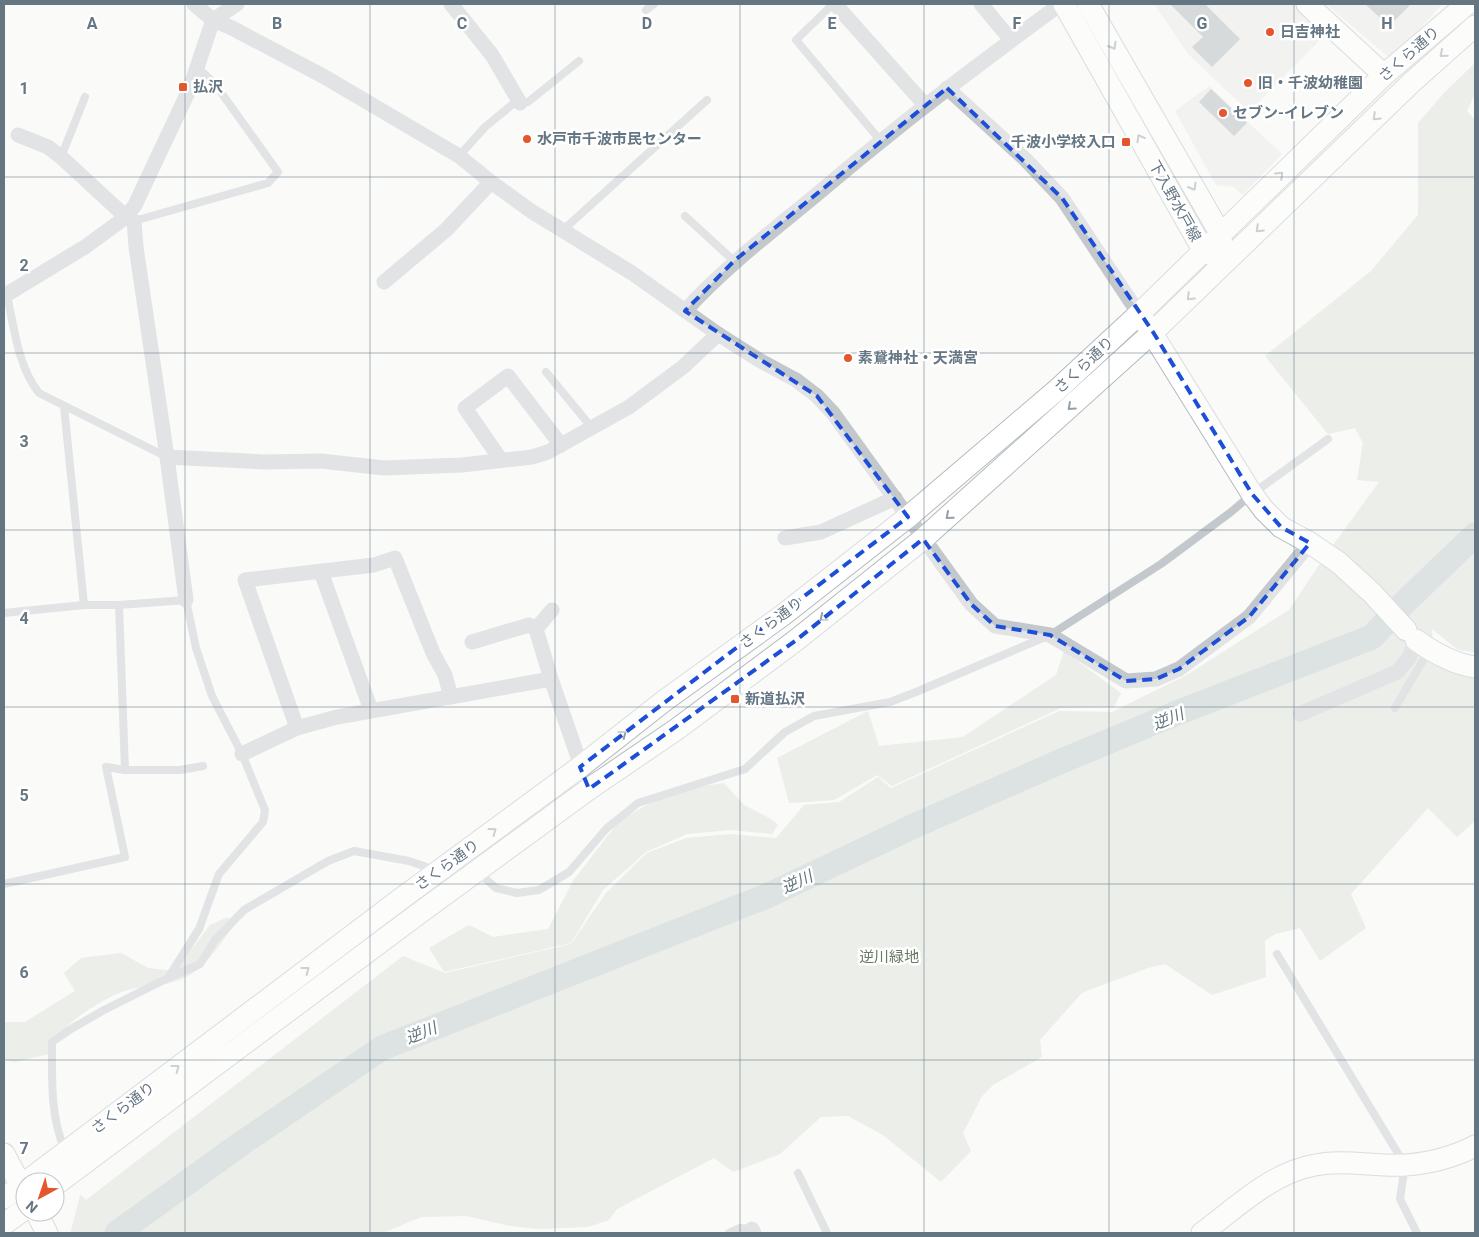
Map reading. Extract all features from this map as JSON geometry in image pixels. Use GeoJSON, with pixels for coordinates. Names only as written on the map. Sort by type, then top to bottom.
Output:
{"type":"FeatureCollection","features":[{"type":"Feature","properties":{"kind":"street"},"geometry":{"type":"LineString","coordinates":[[194,4],[213,20],[323,76],[459,156],[531,211],[632,273],[718,334],[759,360],[796,380],[817,396],[833,413],[971,604],[995,626],[1050,635],[1126,681],[1156,679],[1179,669],[1249,617],[1310,542]]}},
{"type":"Feature","properties":{"kind":"street"},"geometry":{"type":"LineString","coordinates":[[186,600],[167,457],[136,247],[130,219],[179,113],[213,20],[237,4]]}},
{"type":"Feature","properties":{"kind":"street"},"geometry":{"type":"LineString","coordinates":[[451,4],[492,55],[520,103]]}},
{"type":"Feature","properties":{"kind":"street"},"geometry":{"type":"LineString","coordinates":[[834,4],[925,105]]}},
{"type":"Feature","properties":{"kind":"street"},"geometry":{"type":"LineString","coordinates":[[981,4],[1011,40]]}},
{"type":"Feature","properties":{"kind":"street"},"geometry":{"type":"LineString","coordinates":[[685,311],[734,261],[880,140],[1011,40],[1062,4]]}},
{"type":"Feature","properties":{"kind":"street","name":"下入野水戸線"},"geometry":{"type":"LineString","coordinates":[[1062,4],[1203,250],[1224,263]]}},
{"type":"Feature","properties":{"kind":"street","name":"下入野水戸線"},"geometry":{"type":"LineString","coordinates":[[1088,4],[1220,233],[1224,263]]}},
{"type":"Feature","properties":{"kind":"street"},"geometry":{"type":"LineString","coordinates":[[1307,4],[1384,75]]}},
{"type":"Feature","properties":{"kind":"street","name":"さくら通り"},"geometry":{"type":"LineString","coordinates":[[40,1172],[580,767],[664,701],[783,615],[908,517],[1058,390],[1139,314],[1384,75],[1467,4]]}},
{"type":"Feature","properties":{"kind":"street","name":"さくら通り"},"geometry":{"type":"LineString","coordinates":[[65,1178],[477,871],[589,789],[677,729],[795,641],[923,539],[1153,332],[1411,83],[1475,26]]}},
{"type":"Feature","properties":{"kind":"street"},"geometry":{"type":"LineString","coordinates":[[947,88],[1025,159],[1062,198],[1153,332],[1252,494],[1264,510],[1281,527],[1310,542],[1338,562],[1377,598],[1417,640],[1450,661],[1475,667]]}},
{"type":"Feature","properties":{"kind":"street"},"geometry":{"type":"LineString","coordinates":[[18,135],[48,147],[130,219]]}},
{"type":"Feature","properties":{"kind":"street"},"geometry":{"type":"LineString","coordinates":[[384,282],[446,230],[491,182]]}},
{"type":"Feature","properties":{"kind":"street"},"geometry":{"type":"LineString","coordinates":[[5,296],[130,219]]}},
{"type":"Feature","properties":{"kind":"street"},"geometry":{"type":"LineString","coordinates":[[167,457],[264,462],[321,461],[384,468],[462,465],[532,457],[548,452],[629,407],[683,367],[718,334]]}},
{"type":"Feature","properties":{"kind":"street"},"geometry":{"type":"LineString","coordinates":[[501,460],[465,408],[508,376],[561,445]]}},
{"type":"Feature","properties":{"kind":"street"},"geometry":{"type":"LineString","coordinates":[[785,538],[820,532],[895,498]]}},
{"type":"Feature","properties":{"kind":"street"},"geometry":{"type":"LineString","coordinates":[[297,728],[245,580],[374,565],[395,558],[433,653],[445,675],[451,696]]}},
{"type":"Feature","properties":{"kind":"street"},"geometry":{"type":"LineString","coordinates":[[321,572],[371,710]]}},
{"type":"Feature","properties":{"kind":"street"},"geometry":{"type":"LineString","coordinates":[[536,629],[552,610]]}},
{"type":"Feature","properties":{"kind":"street"},"geometry":{"type":"LineString","coordinates":[[472,642],[529,625],[536,629],[550,679],[589,789]]}},
{"type":"Feature","properties":{"kind":"street"},"geometry":{"type":"LineString","coordinates":[[1300,714],[1397,672],[1408,658],[1417,640]]}},
{"type":"Feature","properties":{"kind":"street"},"geometry":{"type":"LineString","coordinates":[[242,754],[297,728],[371,710],[550,679]]}},
{"type":"Feature","properties":{"kind":"street"},"geometry":{"type":"LineString","coordinates":[[1202,1233],[1271,1182],[1298,1169],[1317,1164],[1405,1165],[1439,1160],[1475,1146]]}},
{"type":"Feature","properties":{"kind":"street"},"geometry":{"type":"LineString","coordinates":[[4,1154],[15,1177]]}},
{"type":"Feature","properties":{"kind":"street"},"geometry":{"type":"LineString","coordinates":[[4,1224],[15,1216]]}},
{"type":"Feature","properties":{"kind":"lane"},"geometry":{"type":"LineString","coordinates":[[646,10],[654,4]]}},
{"type":"Feature","properties":{"kind":"lane"},"geometry":{"type":"LineString","coordinates":[[834,4],[796,40],[880,140]]}},
{"type":"Feature","properties":{"kind":"lane"},"geometry":{"type":"LineString","coordinates":[[459,156],[485,127],[513,104],[528,102],[578,61]]}},
{"type":"Feature","properties":{"kind":"lane"},"geometry":{"type":"LineString","coordinates":[[130,219],[268,183],[278,172],[215,84],[197,67]]}},
{"type":"Feature","properties":{"kind":"lane"},"geometry":{"type":"LineString","coordinates":[[61,157],[85,98]]}},
{"type":"Feature","properties":{"kind":"lane"},"geometry":{"type":"LineString","coordinates":[[562,230],[707,100]]}},
{"type":"Feature","properties":{"kind":"lane"},"geometry":{"type":"LineString","coordinates":[[685,216],[734,261]]}},
{"type":"Feature","properties":{"kind":"lane"},"geometry":{"type":"LineString","coordinates":[[5,296],[18,348],[32,383],[39,393],[167,457]]}},
{"type":"Feature","properties":{"kind":"lane"},"geometry":{"type":"LineString","coordinates":[[546,372],[592,428]]}},
{"type":"Feature","properties":{"kind":"lane"},"geometry":{"type":"LineString","coordinates":[[64,406],[84,605]]}},
{"type":"Feature","properties":{"kind":"lane"},"geometry":{"type":"LineString","coordinates":[[477,871],[496,888],[518,893],[539,890],[569,872],[607,828],[638,803],[745,769],[785,732],[814,716],[890,702],[1050,635],[1160,564],[1328,439]]}},
{"type":"Feature","properties":{"kind":"lane"},"geometry":{"type":"LineString","coordinates":[[4,613],[84,605],[119,605],[186,600],[196,648],[212,696],[242,754],[265,810],[263,822],[219,874],[199,929],[168,978]]}},
{"type":"Feature","properties":{"kind":"lane"},"geometry":{"type":"LineString","coordinates":[[119,605],[125,770]]}},
{"type":"Feature","properties":{"kind":"lane"},"geometry":{"type":"LineString","coordinates":[[1394,708],[1417,640]]}},
{"type":"Feature","properties":{"kind":"lane"},"geometry":{"type":"LineString","coordinates":[[4,884],[126,857],[106,767],[125,770],[180,770],[203,766]]}},
{"type":"Feature","properties":{"kind":"lane"},"geometry":{"type":"LineString","coordinates":[[66,1152],[58,1134],[52,1042],[71,1028],[104,1010],[200,964],[215,940],[244,910],[328,861],[354,851],[409,861],[438,872]]}},
{"type":"Feature","properties":{"kind":"lane"},"geometry":{"type":"LineString","coordinates":[[1277,954],[1405,1165],[1400,1199],[1417,1233]]}},
{"type":"Feature","properties":{"kind":"lane"},"geometry":{"type":"LineString","coordinates":[[798,1173],[827,1233]]}},
{"type":"Feature","properties":{"kind":"lane"},"geometry":{"type":"LineString","coordinates":[[729,1233],[740,1228],[753,1231]]}},
{"type":"Feature","properties":{"kind":"highlighted area"},"geometry":{"type":"Polygon","coordinates":[[[947,88],[1062,198],[1153,332],[1252,494],[1281,527],[1310,543],[1249,617],[1179,669],[1156,679],[1126,681],[1050,635],[995,626],[971,604],[923,539],[795,641],[589,789],[580,767],[908,517],[817,396],[685,311],[734,261],[947,88]]]}},
{"type":"Feature","properties":{"kind":"shaded area","name":"旧・千波幼稚園"},"geometry":{"type":"Polygon","coordinates":[[[1154,4],[1297,4],[1329,31],[1249,112],[1189,55],[1154,4]]]}},
{"type":"Feature","properties":{"kind":"shaded area"},"geometry":{"type":"Polygon","coordinates":[[[1326,4],[1442,4],[1392,60],[1326,4]]]}},
{"type":"Feature","properties":{"kind":"shaded area"},"geometry":{"type":"Polygon","coordinates":[[[1209,86],[1282,154],[1243,195],[1233,187],[1216,185],[1175,111],[1209,86]]]}},
{"type":"Feature","properties":{"kind":"green space","name":"逆川緑地"},"geometry":{"type":"Polygon","coordinates":[[[1475,63],[1475,94],[1467,111],[1475,120],[1475,652],[1458,650],[1432,629],[1433,650],[1475,675],[1475,821],[1457,837],[1428,808],[1351,894],[1366,928],[1320,961],[1300,928],[1275,934],[1265,941],[1266,977],[1212,995],[1165,964],[1148,968],[1086,991],[1080,995],[1040,1040],[1042,1057],[993,1085],[982,1096],[963,1133],[971,1151],[941,1182],[883,1135],[848,1116],[821,1117],[780,1154],[733,1172],[714,1158],[617,1209],[609,1220],[588,1227],[538,1229],[510,1226],[466,1216],[421,1217],[383,1233],[72,1233],[71,1230],[81,1195],[86,1200],[403,956],[445,973],[571,944],[606,893],[647,853],[686,838],[731,834],[776,838],[804,805],[839,802],[878,777],[891,788],[1059,711],[1112,712],[1185,676],[1289,610],[1323,559],[1379,482],[1357,480],[1363,443],[1355,428],[1328,434],[1265,356],[1371,271],[1418,215],[1418,123],[1445,92],[1475,63]]]}},
{"type":"Feature","properties":{"kind":"green space"},"geometry":{"type":"Polygon","coordinates":[[[1064,651],[1121,693],[1114,707],[1061,708],[892,786],[877,775],[834,800],[789,803],[777,758],[868,711],[879,746],[963,737],[1056,675],[1064,651]]]}},
{"type":"Feature","properties":{"kind":"green space"},"geometry":{"type":"Polygon","coordinates":[[[724,783],[744,805],[771,819],[778,825],[772,834],[731,830],[687,834],[646,852],[603,890],[571,943],[444,972],[429,948],[469,925],[493,937],[548,929],[573,881],[619,821],[671,791],[724,783]]]}},
{"type":"Feature","properties":{"kind":"green space"},"geometry":{"type":"Polygon","coordinates":[[[228,917],[235,924],[210,957],[193,973],[170,983],[123,991],[105,1000],[71,1023],[49,1054],[15,1062],[4,1060],[4,1022],[25,1022],[75,991],[64,973],[81,958],[121,953],[148,968],[175,971],[210,925],[228,917]]]}},
{"type":"Feature","properties":{"kind":"building"},"geometry":{"type":"Polygon","coordinates":[[[1170,4],[1205,4],[1240,39],[1212,67],[1192,47],[1203,37],[1170,4]]]}},
{"type":"Feature","properties":{"kind":"building"},"geometry":{"type":"Polygon","coordinates":[[[1365,4],[1411,4],[1389,26],[1365,4]]]}},
{"type":"Feature","properties":{"kind":"building","name":"セブン-イレブン"},"geometry":{"type":"Polygon","coordinates":[[[1211,89],[1247,123],[1234,136],[1199,102],[1211,89]]]}},
{"type":"Feature","properties":{"kind":"waterway","name":"逆川"},"geometry":{"type":"LineString","coordinates":[[117,1233],[242,1143],[382,1048],[767,896],[914,826],[1057,763],[1172,715],[1372,637],[1403,604],[1475,535]]}},
{"type":"Feature","properties":{"kind":"place","name":"日吉神社"},"geometry":{"type":"Point","coordinates":[1270,32]}},
{"type":"Feature","properties":{"kind":"place","name":"旧・千波幼稚園"},"geometry":{"type":"Point","coordinates":[1248,83]}},
{"type":"Feature","properties":{"kind":"place","name":"払沢"},"geometry":{"type":"Point","coordinates":[183,87]}},
{"type":"Feature","properties":{"kind":"place","name":"セブン-イレブン"},"geometry":{"type":"Point","coordinates":[1223,113]}},
{"type":"Feature","properties":{"kind":"place","name":"水戸市千波市民センター"},"geometry":{"type":"Point","coordinates":[527,139]}},
{"type":"Feature","properties":{"kind":"place","name":"千波小学校入口"},"geometry":{"type":"Point","coordinates":[1126,142]}},
{"type":"Feature","properties":{"kind":"place","name":"素鵞神社・天満宮"},"geometry":{"type":"Point","coordinates":[848,358]}},
{"type":"Feature","properties":{"kind":"place","name":"新道払沢"},"geometry":{"type":"Point","coordinates":[735,699]}}]}
